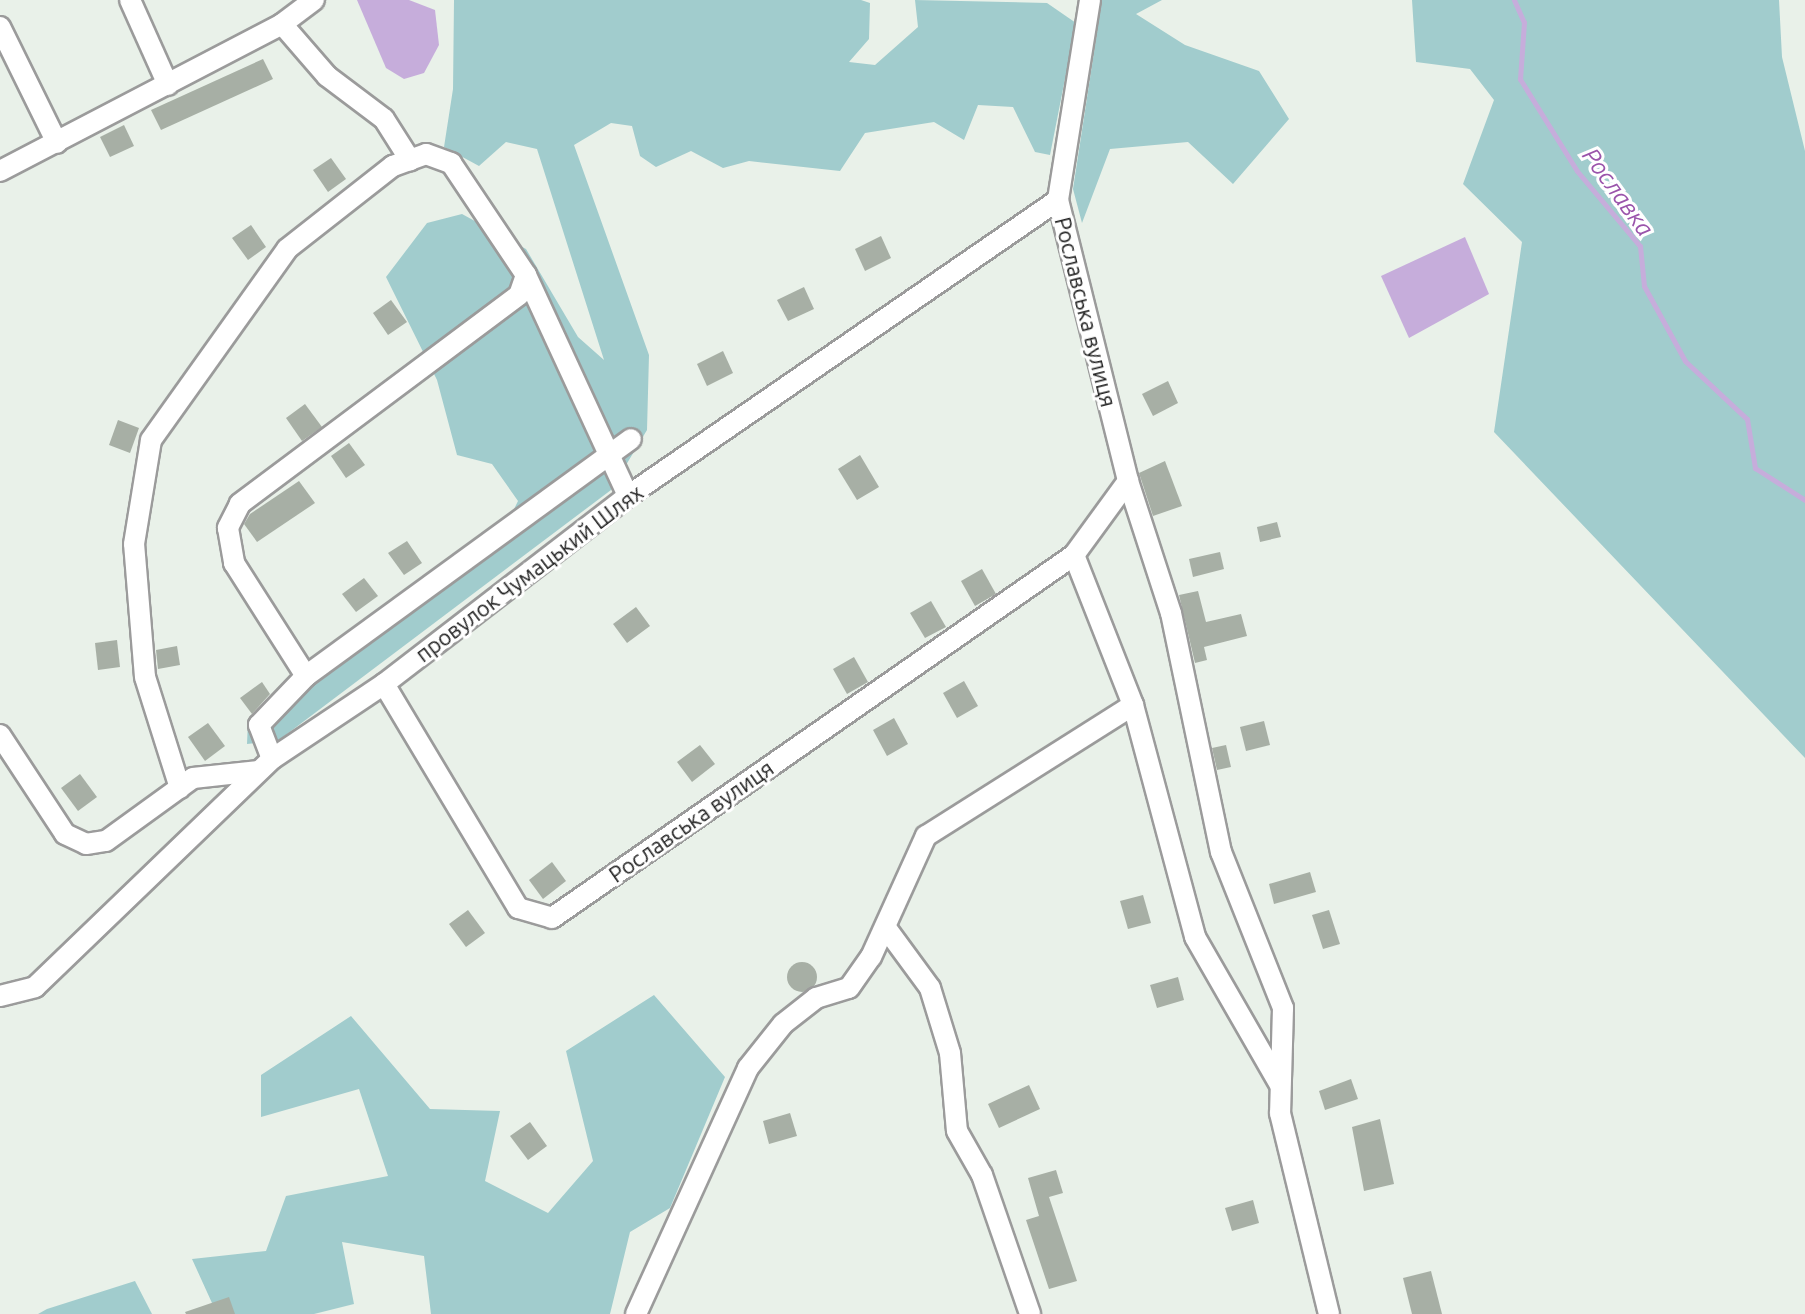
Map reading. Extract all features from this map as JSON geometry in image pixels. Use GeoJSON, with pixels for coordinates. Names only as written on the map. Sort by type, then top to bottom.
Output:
{"type":"FeatureCollection","features":[{"type":"Feature","properties":{"kind":"street"},"geometry":{"type":"LineString","coordinates":[[130,0],[168,85]]}},
{"type":"Feature","properties":{"kind":"street"},"geometry":{"type":"LineString","coordinates":[[0,171],[282,24],[314,0]]}},
{"type":"Feature","properties":{"kind":"street","name":"Рославська вулиця"},"geometry":{"type":"LineString","coordinates":[[1090,0],[1058,200],[1128,481],[1171,613],[1221,852],[1283,1008],[1280,1113],[1329,1314]]}},
{"type":"Feature","properties":{"kind":"street"},"geometry":{"type":"LineString","coordinates":[[282,24],[327,76],[384,119],[410,160]]}},
{"type":"Feature","properties":{"kind":"street"},"geometry":{"type":"LineString","coordinates":[[0,27],[57,143]]}},
{"type":"Feature","properties":{"kind":"street"},"geometry":{"type":"LineString","coordinates":[[180,788],[145,677],[136,574],[134,544],[151,440],[287,249],[393,166],[426,154],[451,163],[526,275],[606,457],[628,496]]}},
{"type":"Feature","properties":{"kind":"street","name":"провулок Чумацький Шлях"},"geometry":{"type":"LineString","coordinates":[[0,996],[35,987],[264,765],[384,684],[628,496],[1058,200]]}},
{"type":"Feature","properties":{"kind":"street"},"geometry":{"type":"LineString","coordinates":[[306,676],[234,563],[228,528],[240,504],[519,295],[526,275]]}},
{"type":"Feature","properties":{"kind":"street"},"geometry":{"type":"LineString","coordinates":[[0,735],[65,834],[86,844],[106,841],[193,778],[264,765],[259,725],[306,676],[631,439]]}},
{"type":"Feature","properties":{"kind":"street","name":"Рославська вулиця"},"geometry":{"type":"LineString","coordinates":[[384,684],[518,908],[552,918],[1074,555],[1128,481]]}},
{"type":"Feature","properties":{"kind":"street","name":"Рославська вулиця"},"geometry":{"type":"LineString","coordinates":[[1074,555],[1133,705],[1195,937],[1281,1087]]}},
{"type":"Feature","properties":{"kind":"street"},"geometry":{"type":"LineString","coordinates":[[636,1314],[748,1068],[783,1024],[816,998],[849,988],[886,928],[926,836],[1133,705]]}},
{"type":"Feature","properties":{"kind":"street"},"geometry":{"type":"LineString","coordinates":[[886,928],[930,988],[950,1053],[957,1131],[982,1175],[1030,1314]]}},
{"type":"Feature","properties":{"kind":"shaded area"},"geometry":{"type":"Polygon","coordinates":[[[357,0],[409,0],[435,10],[439,45],[424,73],[404,79],[386,68],[357,0]]]}},
{"type":"Feature","properties":{"kind":"shaded area"},"geometry":{"type":"Polygon","coordinates":[[[454,0],[861,0],[870,3],[869,39],[849,62],[875,65],[918,27],[915,0],[1047,3],[1076,23],[1050,155],[1035,152],[1013,107],[978,105],[964,140],[934,122],[865,133],[840,171],[749,161],[723,168],[691,151],[656,167],[640,156],[632,126],[611,123],[574,145],[649,355],[647,430],[611,490],[279,740],[247,744],[248,721],[493,552],[518,501],[492,464],[457,455],[437,380],[386,277],[427,223],[462,214],[526,249],[578,337],[604,360],[537,149],[506,142],[479,166],[444,147],[453,89],[454,0]]]}},
{"type":"Feature","properties":{"kind":"shaded area"},"geometry":{"type":"Polygon","coordinates":[[[1102,0],[1162,0],[1136,14],[1185,45],[1259,71],[1289,119],[1233,184],[1188,142],[1110,149],[1082,223],[1073,189],[1102,0]]]}},
{"type":"Feature","properties":{"kind":"shaded area"},"geometry":{"type":"Polygon","coordinates":[[[1412,0],[1779,0],[1782,57],[1805,151],[1805,758],[1494,432],[1522,242],[1463,184],[1494,100],[1470,69],[1416,62],[1412,0]]]}},
{"type":"Feature","properties":{"kind":"shaded area"},"geometry":{"type":"Polygon","coordinates":[[[1465,237],[1489,294],[1409,338],[1381,276],[1465,237]]]}},
{"type":"Feature","properties":{"kind":"shaded area"},"geometry":{"type":"Polygon","coordinates":[[[654,995],[725,1077],[670,1208],[630,1232],[610,1314],[431,1314],[424,1256],[342,1242],[354,1304],[314,1314],[217,1314],[192,1259],[266,1251],[286,1196],[388,1176],[359,1089],[261,1117],[261,1075],[351,1016],[430,1109],[500,1111],[485,1181],[548,1213],[593,1161],[566,1051],[654,995]]]}},
{"type":"Feature","properties":{"kind":"shaded area"},"geometry":{"type":"Polygon","coordinates":[[[135,1281],[152,1314],[38,1314],[47,1309],[135,1281]]]}},
{"type":"Feature","properties":{"kind":"building"},"geometry":{"type":"Polygon","coordinates":[[[263,59],[273,79],[161,130],[151,110],[263,59]]]}},
{"type":"Feature","properties":{"kind":"building"},"geometry":{"type":"Polygon","coordinates":[[[124,125],[134,146],[110,157],[100,137],[124,125]]]}},
{"type":"Feature","properties":{"kind":"building"},"geometry":{"type":"Polygon","coordinates":[[[331,158],[346,179],[328,192],[313,170],[331,158]]]}},
{"type":"Feature","properties":{"kind":"building"},"geometry":{"type":"Polygon","coordinates":[[[251,225],[266,247],[248,260],[232,238],[251,225]]]}},
{"type":"Feature","properties":{"kind":"building"},"geometry":{"type":"Polygon","coordinates":[[[881,236],[891,258],[865,271],[855,249],[881,236]]]}},
{"type":"Feature","properties":{"kind":"building"},"geometry":{"type":"Polygon","coordinates":[[[804,287],[814,309],[788,321],[777,300],[804,287]]]}},
{"type":"Feature","properties":{"kind":"building"},"geometry":{"type":"Polygon","coordinates":[[[391,300],[407,322],[388,335],[373,313],[391,300]]]}},
{"type":"Feature","properties":{"kind":"building"},"geometry":{"type":"Polygon","coordinates":[[[723,351],[733,373],[707,386],[697,364],[723,351]]]}},
{"type":"Feature","properties":{"kind":"building"},"geometry":{"type":"Polygon","coordinates":[[[1168,381],[1178,403],[1153,416],[1142,394],[1168,381]]]}},
{"type":"Feature","properties":{"kind":"building"},"geometry":{"type":"Polygon","coordinates":[[[305,404],[322,427],[302,441],[286,418],[305,404]]]}},
{"type":"Feature","properties":{"kind":"building"},"geometry":{"type":"Polygon","coordinates":[[[118,420],[139,428],[130,453],[109,445],[118,420]]]}},
{"type":"Feature","properties":{"kind":"building"},"geometry":{"type":"Polygon","coordinates":[[[349,443],[365,465],[346,478],[331,456],[349,443]]]}},
{"type":"Feature","properties":{"kind":"building"},"geometry":{"type":"Polygon","coordinates":[[[860,455],[879,487],[857,500],[838,469],[860,455]]]}},
{"type":"Feature","properties":{"kind":"building"},"geometry":{"type":"Polygon","coordinates":[[[1165,461],[1182,506],[1153,516],[1139,473],[1165,461]]]}},
{"type":"Feature","properties":{"kind":"building"},"geometry":{"type":"Polygon","coordinates":[[[299,481],[315,503],[257,542],[244,524],[250,514],[299,481]]]}},
{"type":"Feature","properties":{"kind":"building"},"geometry":{"type":"Polygon","coordinates":[[[1277,522],[1281,537],[1260,542],[1257,527],[1277,522]]]}},
{"type":"Feature","properties":{"kind":"building"},"geometry":{"type":"Polygon","coordinates":[[[407,541],[422,563],[404,575],[388,553],[407,541]]]}},
{"type":"Feature","properties":{"kind":"building"},"geometry":{"type":"Polygon","coordinates":[[[1220,552],[1224,569],[1193,577],[1189,559],[1220,552]]]}},
{"type":"Feature","properties":{"kind":"building"},"geometry":{"type":"Polygon","coordinates":[[[982,569],[996,594],[975,606],[961,581],[982,569]]]}},
{"type":"Feature","properties":{"kind":"building"},"geometry":{"type":"Polygon","coordinates":[[[364,578],[378,596],[356,612],[342,594],[364,578]]]}},
{"type":"Feature","properties":{"kind":"building"},"geometry":{"type":"Polygon","coordinates":[[[1198,591],[1206,622],[1241,614],[1247,636],[1204,647],[1207,660],[1195,663],[1179,595],[1198,591]]]}},
{"type":"Feature","properties":{"kind":"building"},"geometry":{"type":"Polygon","coordinates":[[[931,601],[946,627],[925,638],[910,613],[931,601]]]}},
{"type":"Feature","properties":{"kind":"building"},"geometry":{"type":"Polygon","coordinates":[[[636,607],[650,626],[627,643],[613,624],[636,607]]]}},
{"type":"Feature","properties":{"kind":"building"},"geometry":{"type":"Polygon","coordinates":[[[117,640],[120,667],[98,670],[95,643],[117,640]]]}},
{"type":"Feature","properties":{"kind":"building"},"geometry":{"type":"Polygon","coordinates":[[[177,646],[180,665],[158,669],[156,650],[177,646]]]}},
{"type":"Feature","properties":{"kind":"building"},"geometry":{"type":"Polygon","coordinates":[[[854,657],[868,682],[847,694],[833,669],[854,657]]]}},
{"type":"Feature","properties":{"kind":"building"},"geometry":{"type":"Polygon","coordinates":[[[964,681],[978,706],[957,718],[943,693],[964,681]]]}},
{"type":"Feature","properties":{"kind":"building"},"geometry":{"type":"Polygon","coordinates":[[[262,682],[270,694],[252,714],[240,698],[262,682]]]}},
{"type":"Feature","properties":{"kind":"building"},"geometry":{"type":"Polygon","coordinates":[[[894,718],[908,744],[887,756],[873,730],[894,718]]]}},
{"type":"Feature","properties":{"kind":"building"},"geometry":{"type":"Polygon","coordinates":[[[1264,721],[1270,745],[1246,751],[1240,727],[1264,721]]]}},
{"type":"Feature","properties":{"kind":"building"},"geometry":{"type":"Polygon","coordinates":[[[208,723],[225,746],[205,761],[188,737],[208,723]]]}},
{"type":"Feature","properties":{"kind":"building"},"geometry":{"type":"Polygon","coordinates":[[[700,745],[715,764],[692,782],[677,762],[700,745]]]}},
{"type":"Feature","properties":{"kind":"building"},"geometry":{"type":"Polygon","coordinates":[[[1226,745],[1231,767],[1217,770],[1212,748],[1226,745]]]}},
{"type":"Feature","properties":{"kind":"building"},"geometry":{"type":"Polygon","coordinates":[[[80,774],[97,797],[78,811],[61,788],[80,774]]]}},
{"type":"Feature","properties":{"kind":"building"},"geometry":{"type":"Polygon","coordinates":[[[552,862],[566,881],[543,899],[529,880],[552,862]]]}},
{"type":"Feature","properties":{"kind":"building"},"geometry":{"type":"Polygon","coordinates":[[[1310,872],[1316,892],[1274,904],[1269,884],[1310,872]]]}},
{"type":"Feature","properties":{"kind":"building"},"geometry":{"type":"Polygon","coordinates":[[[1143,895],[1151,923],[1128,929],[1120,901],[1143,895]]]}},
{"type":"Feature","properties":{"kind":"building"},"geometry":{"type":"Polygon","coordinates":[[[468,910],[485,933],[466,947],[449,924],[468,910]]]}},
{"type":"Feature","properties":{"kind":"building"},"geometry":{"type":"Polygon","coordinates":[[[1329,910],[1340,944],[1323,949],[1312,915],[1329,910]]]}},
{"type":"Feature","properties":{"kind":"building"},"geometry":{"type":"Polygon","coordinates":[[[802,962],[813,966],[817,977],[813,988],[802,992],[791,988],[787,977],[791,966],[802,962]]]}},
{"type":"Feature","properties":{"kind":"building"},"geometry":{"type":"Polygon","coordinates":[[[1178,977],[1184,1000],[1157,1008],[1150,985],[1178,977]]]}},
{"type":"Feature","properties":{"kind":"building"},"geometry":{"type":"Polygon","coordinates":[[[1351,1079],[1358,1099],[1325,1110],[1319,1091],[1351,1079]]]}},
{"type":"Feature","properties":{"kind":"building"},"geometry":{"type":"Polygon","coordinates":[[[1029,1085],[1040,1109],[999,1128],[988,1104],[1029,1085]]]}},
{"type":"Feature","properties":{"kind":"building"},"geometry":{"type":"Polygon","coordinates":[[[790,1113],[797,1136],[769,1144],[763,1121],[790,1113]]]}},
{"type":"Feature","properties":{"kind":"building"},"geometry":{"type":"Polygon","coordinates":[[[1380,1119],[1394,1184],[1364,1191],[1352,1127],[1380,1119]]]}},
{"type":"Feature","properties":{"kind":"building"},"geometry":{"type":"Polygon","coordinates":[[[530,1122],[547,1146],[528,1160],[510,1136],[530,1122]]]}},
{"type":"Feature","properties":{"kind":"building"},"geometry":{"type":"Polygon","coordinates":[[[1056,1170],[1063,1193],[1049,1197],[1077,1281],[1049,1289],[1026,1220],[1039,1216],[1028,1178],[1056,1170]]]}},
{"type":"Feature","properties":{"kind":"building"},"geometry":{"type":"Polygon","coordinates":[[[1253,1200],[1259,1223],[1232,1231],[1225,1208],[1253,1200]]]}},
{"type":"Feature","properties":{"kind":"building"},"geometry":{"type":"Polygon","coordinates":[[[1431,1271],[1442,1314],[1412,1314],[1403,1278],[1431,1271]]]}},
{"type":"Feature","properties":{"kind":"building"},"geometry":{"type":"Polygon","coordinates":[[[229,1297],[235,1314],[185,1312],[229,1297]]]}},
{"type":"Feature","properties":{"kind":"waterway","name":"Рославка"},"geometry":{"type":"LineString","coordinates":[[1514,0],[1524,22],[1520,79],[1577,171],[1640,246],[1644,286],[1685,361],[1747,419],[1755,468],[1805,500]]}}]}
